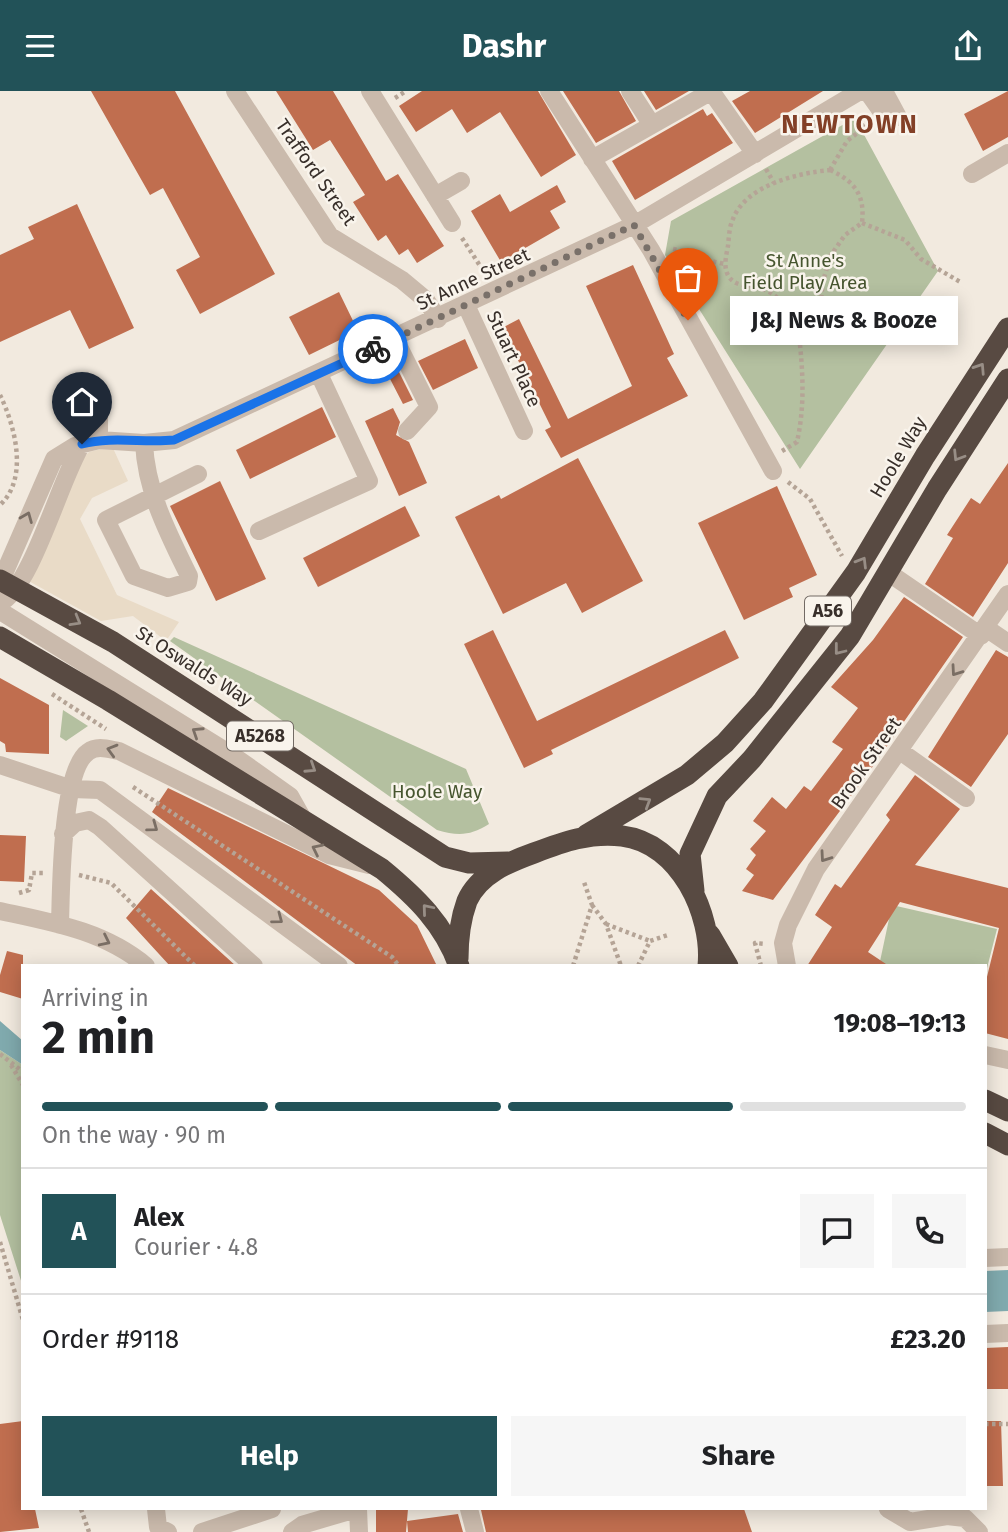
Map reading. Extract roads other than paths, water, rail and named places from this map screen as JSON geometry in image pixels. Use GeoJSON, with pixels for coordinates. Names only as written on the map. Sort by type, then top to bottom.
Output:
{"type":"FeatureCollection","features":[{"type":"Feature","properties":{"kind":"highway","name":"Hoole Way"},"geometry":{"type":"LineString","coordinates":[[586,835],[687,775],[725,743],[763,701],[856,572],[931,445],[1008,328]]}},
{"type":"Feature","properties":{"kind":"highway","name":"A56"},"geometry":{"type":"LineString","coordinates":[[694,891],[690,854],[718,796],[752,759],[850,636],[937,489],[1008,379]]}},
{"type":"Feature","properties":{"kind":"highway","name":"St Oswalds Way"},"geometry":{"type":"LineString","coordinates":[[4,583],[144,661],[445,857],[469,863],[508,862]]}},
{"type":"Feature","properties":{"kind":"highway","name":"A5268"},"geometry":{"type":"LineString","coordinates":[[0,638],[108,699],[382,869],[421,902],[440,925],[459,963]]}},
{"type":"Feature","properties":{"kind":"highway","name":"A5268"},"geometry":{"type":"LineString","coordinates":[[459,963],[458,932],[468,900],[483,879],[508,862],[586,835],[624,836],[648,845],[670,862],[694,891]]}},
{"type":"Feature","properties":{"kind":"highway"},"geometry":{"type":"LineString","coordinates":[[694,891],[706,927],[727,964]]}},
{"type":"Feature","properties":{"kind":"highway"},"geometry":{"type":"LineString","coordinates":[[706,927],[708,964]]}},
{"type":"Feature","properties":{"kind":"highway"},"geometry":{"type":"LineString","coordinates":[[987,1134],[1008,1145]]}},
{"type":"Feature","properties":{"kind":"street","name":"Trafford Street"},"geometry":{"type":"LineString","coordinates":[[235,91],[330,236],[402,280],[426,300],[438,319]]}},
{"type":"Feature","properties":{"kind":"street"},"geometry":{"type":"LineString","coordinates":[[370,91],[452,223]]}},
{"type":"Feature","properties":{"kind":"street"},"geometry":{"type":"LineString","coordinates":[[549,91],[651,250],[769,464]]}},
{"type":"Feature","properties":{"kind":"street"},"geometry":{"type":"LineString","coordinates":[[630,91],[652,125]]}},
{"type":"Feature","properties":{"kind":"street"},"geometry":{"type":"LineString","coordinates":[[592,159],[711,91],[755,154]]}},
{"type":"Feature","properties":{"kind":"street"},"geometry":{"type":"LineString","coordinates":[[867,91],[894,120],[884,91]]}},
{"type":"Feature","properties":{"kind":"street","name":"St Anne Street"},"geometry":{"type":"LineString","coordinates":[[91,442],[144,443],[174,440],[319,374],[634,225],[853,95]]}},
{"type":"Feature","properties":{"kind":"street"},"geometry":{"type":"LineString","coordinates":[[972,174],[1008,153]]}},
{"type":"Feature","properties":{"kind":"street"},"geometry":{"type":"LineString","coordinates":[[435,196],[461,181]]}},
{"type":"Feature","properties":{"kind":"street","name":"Stuart Place"},"geometry":{"type":"LineString","coordinates":[[466,305],[524,431]]}},
{"type":"Feature","properties":{"kind":"street"},"geometry":{"type":"LineString","coordinates":[[395,339],[429,407],[407,431]]}},
{"type":"Feature","properties":{"kind":"street"},"geometry":{"type":"LineString","coordinates":[[259,531],[369,481],[319,374]]}},
{"type":"Feature","properties":{"kind":"street"},"geometry":{"type":"LineString","coordinates":[[0,603],[4,583],[54,506],[64,477],[91,442],[99,397]]}},
{"type":"Feature","properties":{"kind":"street"},"geometry":{"type":"LineString","coordinates":[[144,443],[145,468],[154,495],[160,515],[189,576],[188,582],[177,588],[154,584],[134,576],[106,520],[154,495],[198,474]]}},
{"type":"Feature","properties":{"kind":"street"},"geometry":{"type":"LineString","coordinates":[[889,573],[984,632],[1008,643]]}},
{"type":"Feature","properties":{"kind":"street","name":"Brook Street"},"geometry":{"type":"LineString","coordinates":[[787,964],[783,943],[788,925],[816,869],[1008,594]]}},
{"type":"Feature","properties":{"kind":"street"},"geometry":{"type":"LineString","coordinates":[[0,611],[235,757],[290,796],[304,821]]}},
{"type":"Feature","properties":{"kind":"street"},"geometry":{"type":"LineString","coordinates":[[60,925],[63,834],[72,789],[78,764],[87,752],[101,747],[125,754],[329,855],[382,869]]}},
{"type":"Feature","properties":{"kind":"street"},"geometry":{"type":"LineString","coordinates":[[900,751],[966,798]]}},
{"type":"Feature","properties":{"kind":"street"},"geometry":{"type":"LineString","coordinates":[[0,765],[72,789],[100,790],[336,964]]}},
{"type":"Feature","properties":{"kind":"street"},"geometry":{"type":"LineString","coordinates":[[63,834],[75,823],[89,821],[100,827],[252,964]]}},
{"type":"Feature","properties":{"kind":"street"},"geometry":{"type":"LineString","coordinates":[[8,913],[92,934],[130,953],[144,964]]}},
{"type":"Feature","properties":{"kind":"street"},"geometry":{"type":"LineString","coordinates":[[987,1055],[1008,1060]]}},
{"type":"Feature","properties":{"kind":"street"},"geometry":{"type":"LineString","coordinates":[[987,1258],[1008,1257]]}},
{"type":"Feature","properties":{"kind":"street"},"geometry":{"type":"LineString","coordinates":[[987,1334],[1008,1333]]}},
{"type":"Feature","properties":{"kind":"street"},"geometry":{"type":"LineString","coordinates":[[156,1510],[158,1527],[167,1532]]}},
{"type":"Feature","properties":{"kind":"street"},"geometry":{"type":"LineString","coordinates":[[202,1532],[269,1510]]}},
{"type":"Feature","properties":{"kind":"street"},"geometry":{"type":"LineString","coordinates":[[292,1532],[302,1525],[354,1510]]}},
{"type":"Feature","properties":{"kind":"street"},"geometry":{"type":"LineString","coordinates":[[357,1510],[359,1532]]}},
{"type":"Feature","properties":{"kind":"street"},"geometry":{"type":"LineString","coordinates":[[469,1510],[475,1532]]}},
{"type":"Feature","properties":{"kind":"street"},"geometry":{"type":"LineString","coordinates":[[890,1510],[910,1523],[947,1516],[965,1517],[979,1532]]}},
{"type":"Feature","properties":{"kind":"water"},"geometry":{"type":"Polygon","coordinates":[[[0,1021],[21,1039],[21,1064],[0,1050],[0,1021]]]}},
{"type":"Feature","properties":{"kind":"water"},"geometry":{"type":"Polygon","coordinates":[[[1008,1270],[1008,1311],[987,1312],[987,1271],[1008,1270]]]}},
{"type":"Feature","properties":{"kind":"place","name":"J&J News & Booze"},"geometry":{"type":"Point","coordinates":[688,320]}},
{"type":"Feature","properties":{"kind":"district","name":"NEWTOWN"},"geometry":{"type":"Point","coordinates":[850,124]}},
{"type":"Feature","properties":{"kind":"park label","name":"St Anne's Field Play Area"},"geometry":{"type":"Point","coordinates":[805,271]}}]}
